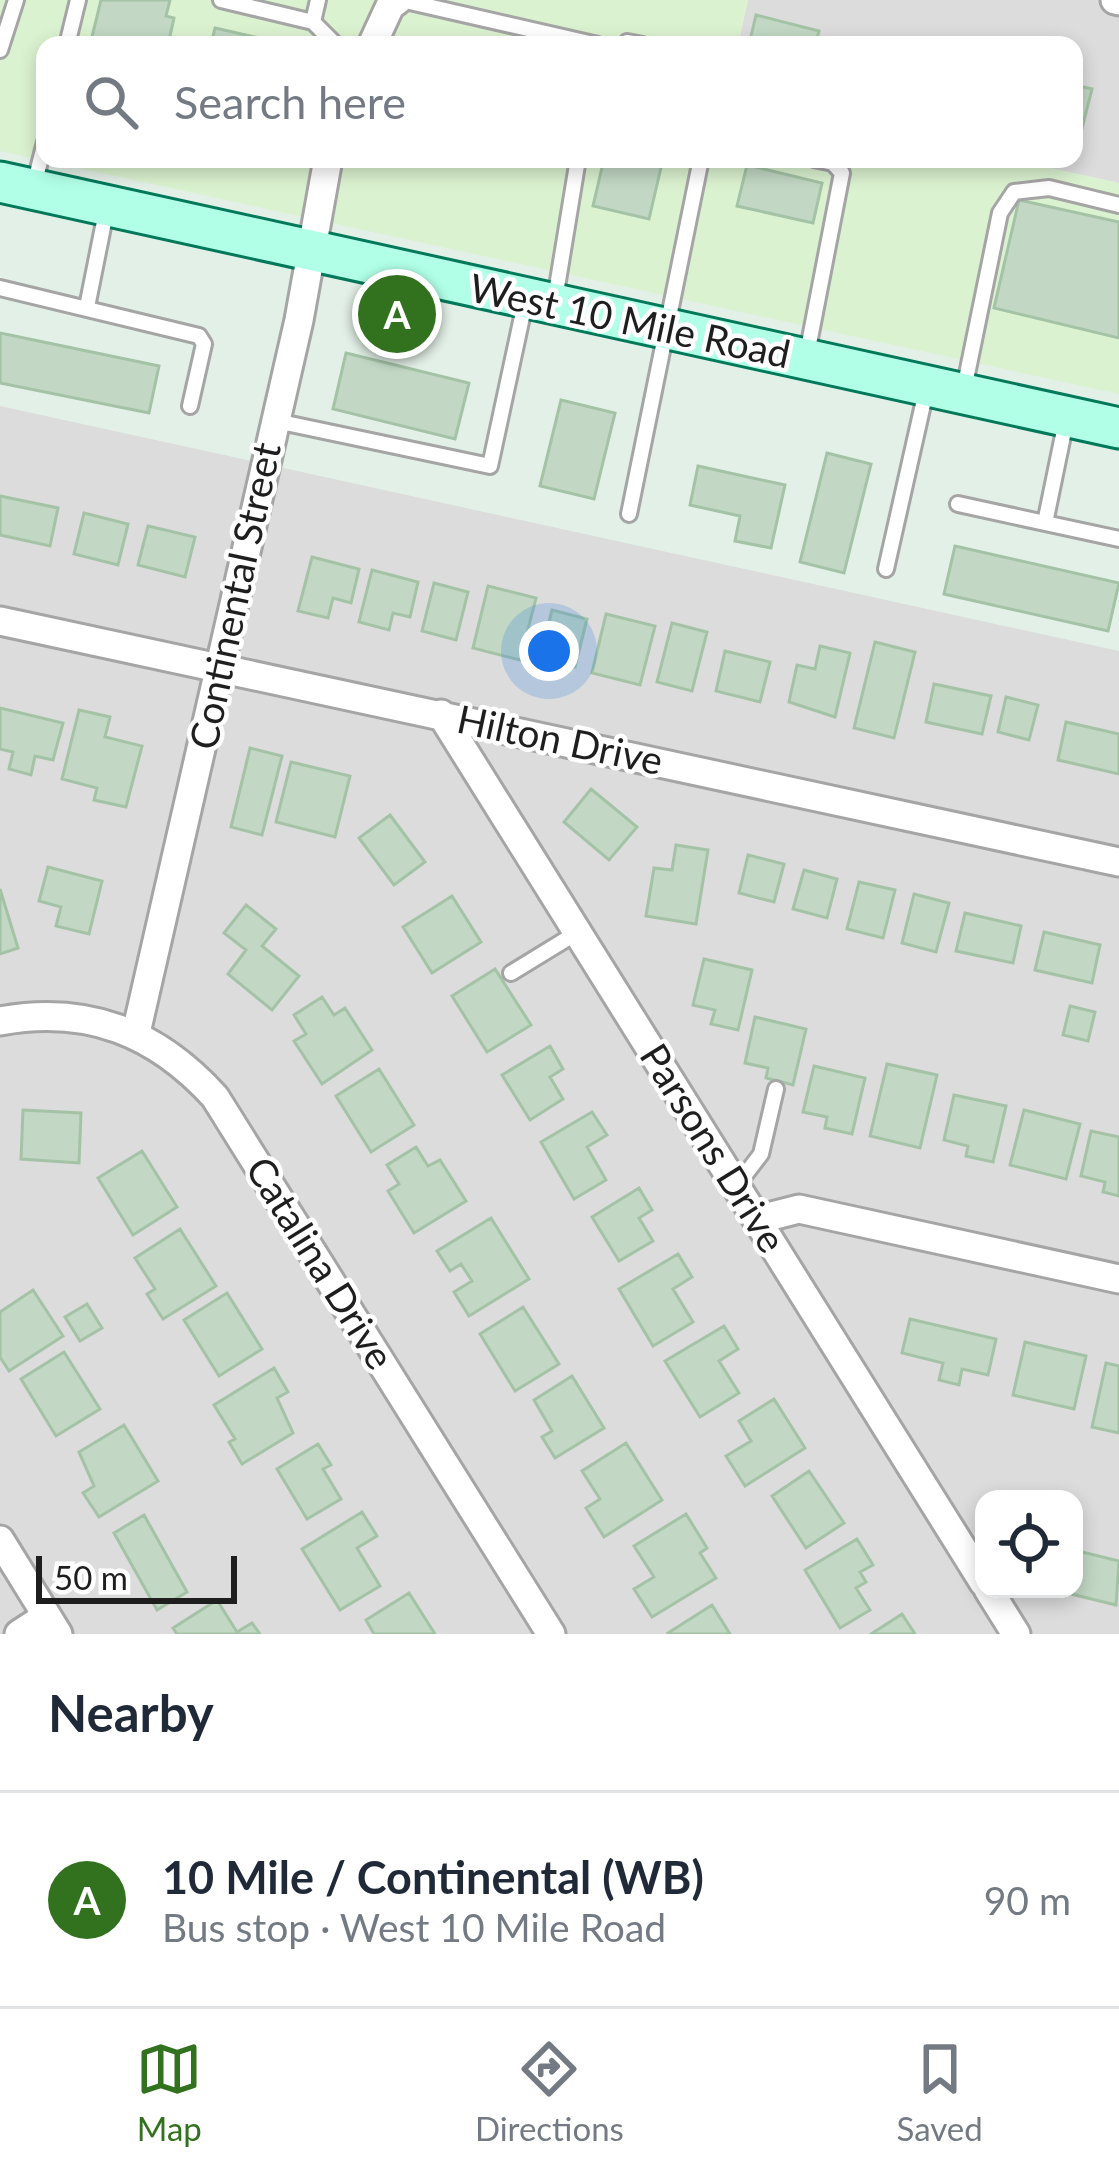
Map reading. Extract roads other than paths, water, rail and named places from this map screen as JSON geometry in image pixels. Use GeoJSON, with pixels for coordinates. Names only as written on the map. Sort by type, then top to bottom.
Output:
{"type":"FeatureCollection","features":[{"type":"Feature","properties":{"kind":"main road","name":"West 10 Mile Road"},"geometry":{"type":"LineString","coordinates":[[17,186],[1119,428]]}},
{"type":"Feature","properties":{"kind":"street"},"geometry":{"type":"LineString","coordinates":[[377,36],[399,0]]}},
{"type":"Feature","properties":{"kind":"street","name":"Continental Street"},"geometry":{"type":"LineString","coordinates":[[136,1033],[299,320],[326,168]]}},
{"type":"Feature","properties":{"kind":"street","name":"Hilton Drive"},"geometry":{"type":"LineString","coordinates":[[0,621],[1119,862]]}},
{"type":"Feature","properties":{"kind":"street","name":"Parsons Drive"},"geometry":{"type":"LineString","coordinates":[[441,714],[760,1220],[973,1544]]}},
{"type":"Feature","properties":{"kind":"street","name":"Catalina Drive"},"geometry":{"type":"LineString","coordinates":[[0,1021],[83,1017],[136,1033],[191,1071],[239,1131],[551,1634]]}},
{"type":"Feature","properties":{"kind":"street"},"geometry":{"type":"LineString","coordinates":[[760,1220],[799,1209],[1119,1279]]}},
{"type":"Feature","properties":{"kind":"street"},"geometry":{"type":"LineString","coordinates":[[0,1540],[53,1625],[19,1634]]}},
{"type":"Feature","properties":{"kind":"street","name":"Parsons Drive"},"geometry":{"type":"LineString","coordinates":[[994,1598],[1016,1634]]}},
{"type":"Feature","properties":{"kind":"lane"},"geometry":{"type":"LineString","coordinates":[[0,50],[16,0]]}},
{"type":"Feature","properties":{"kind":"lane"},"geometry":{"type":"LineString","coordinates":[[70,36],[78,0]]}},
{"type":"Feature","properties":{"kind":"lane"},"geometry":{"type":"LineString","coordinates":[[221,0],[314,22],[327,36]]}},
{"type":"Feature","properties":{"kind":"lane"},"geometry":{"type":"LineString","coordinates":[[314,22],[318,0]]}},
{"type":"Feature","properties":{"kind":"lane"},"geometry":{"type":"LineString","coordinates":[[399,0],[558,36]]}},
{"type":"Feature","properties":{"kind":"lane"},"geometry":{"type":"LineString","coordinates":[[17,186],[36,156]]}},
{"type":"Feature","properties":{"kind":"lane"},"geometry":{"type":"LineString","coordinates":[[273,421],[490,466],[576,168]]}},
{"type":"Feature","properties":{"kind":"lane"},"geometry":{"type":"LineString","coordinates":[[629,514],[698,168]]}},
{"type":"Feature","properties":{"kind":"lane"},"geometry":{"type":"LineString","coordinates":[[806,359],[842,173],[837,168]]}},
{"type":"Feature","properties":{"kind":"lane"},"geometry":{"type":"LineString","coordinates":[[886,569],[1000,213],[1014,192],[1049,188],[1119,205]]}},
{"type":"Feature","properties":{"kind":"lane"},"geometry":{"type":"LineString","coordinates":[[87,307],[108,206]]}},
{"type":"Feature","properties":{"kind":"lane"},"geometry":{"type":"LineString","coordinates":[[0,288],[199,336],[204,344],[190,406]]}},
{"type":"Feature","properties":{"kind":"lane"},"geometry":{"type":"LineString","coordinates":[[1045,523],[1067,416]]}},
{"type":"Feature","properties":{"kind":"lane"},"geometry":{"type":"LineString","coordinates":[[958,504],[1119,539]]}},
{"type":"Feature","properties":{"kind":"lane"},"geometry":{"type":"LineString","coordinates":[[511,973],[579,932]]}},
{"type":"Feature","properties":{"kind":"lane"},"geometry":{"type":"LineString","coordinates":[[738,1184],[761,1154],[776,1089]]}},
{"type":"Feature","properties":{"kind":"place","name":"10 Mile / Continental (WB)"},"geometry":{"type":"Point","coordinates":[397,314]}}]}
